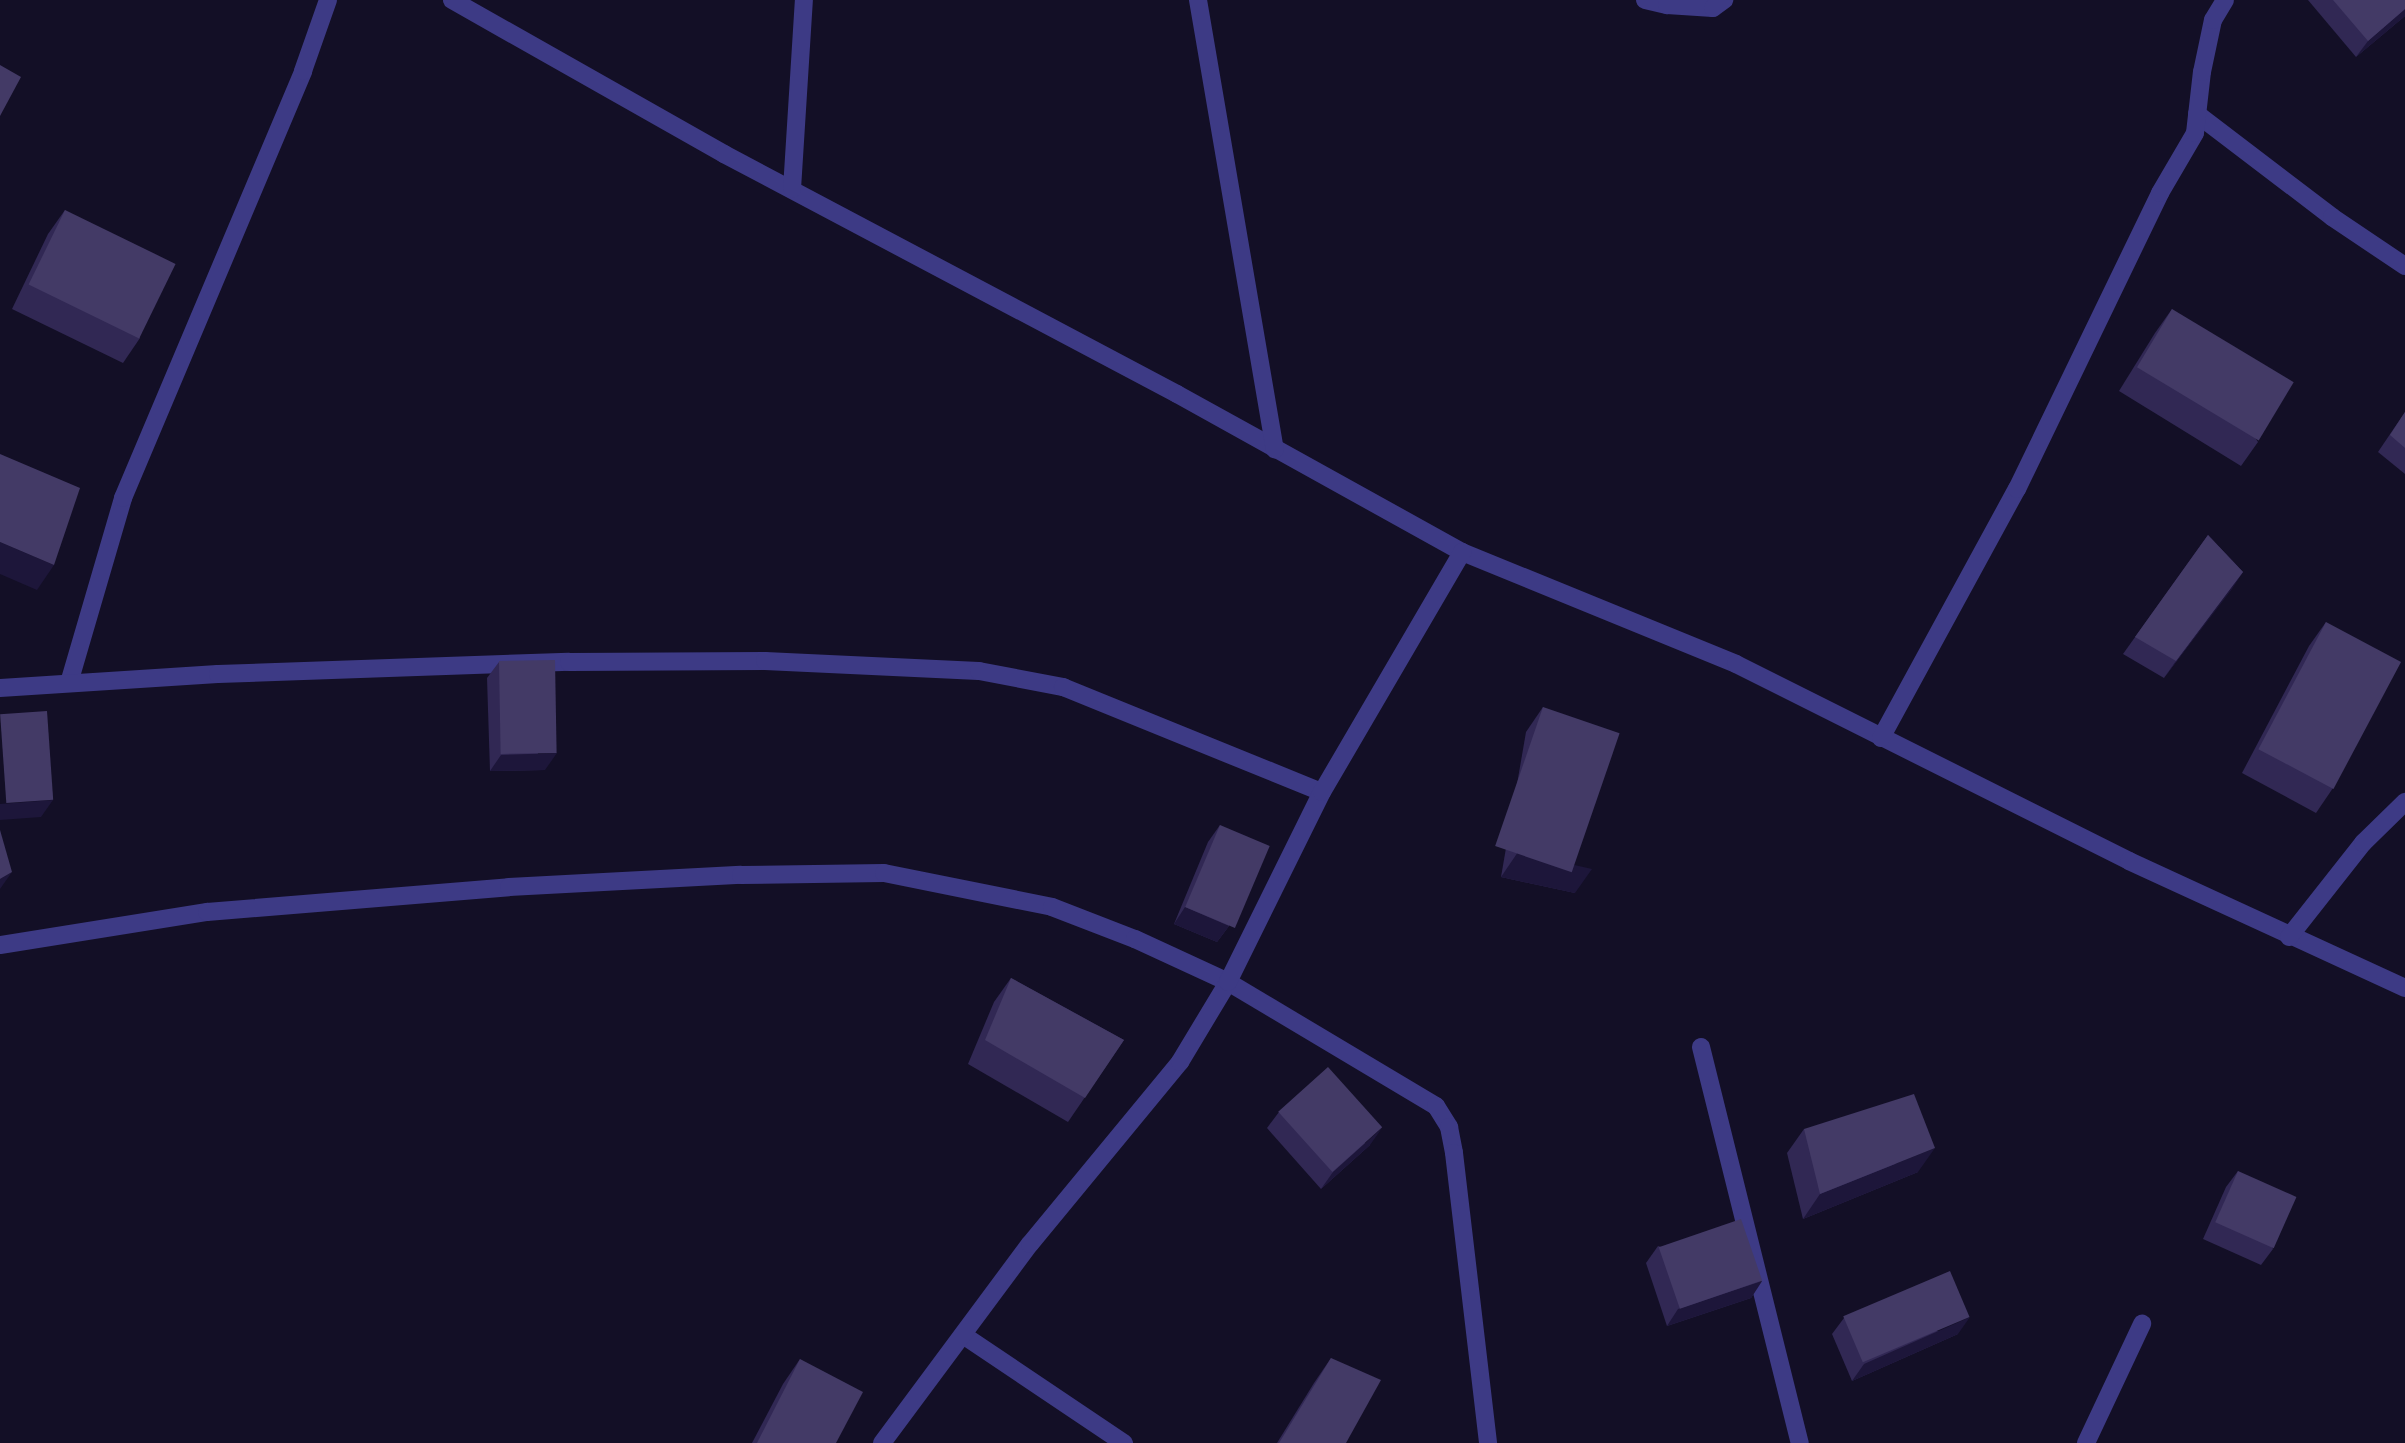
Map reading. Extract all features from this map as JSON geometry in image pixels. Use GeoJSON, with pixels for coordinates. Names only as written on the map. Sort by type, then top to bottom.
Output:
{"type":"FeatureCollection","features":[{"type":"Feature","properties":{"kind":"street"},"geometry":{"type":"LineString","coordinates":[[69,682],[123,498],[303,71],[328,0]]}},
{"type":"Feature","properties":{"kind":"street"},"geometry":{"type":"LineString","coordinates":[[452,0],[792,189],[1462,552],[1736,664],[1881,738],[2289,937],[2405,988]]}},
{"type":"Feature","properties":{"kind":"street"},"geometry":{"type":"LineString","coordinates":[[792,189],[804,0]]}},
{"type":"Feature","properties":{"kind":"street"},"geometry":{"type":"LineString","coordinates":[[1198,0],[1275,449]]}},
{"type":"Feature","properties":{"kind":"street"},"geometry":{"type":"LineString","coordinates":[[1645,0],[1667,5],[1713,8],[1724,0]]}},
{"type":"Feature","properties":{"kind":"street"},"geometry":{"type":"LineString","coordinates":[[1881,738],[2017,489],[2160,193],[2195,133],[2213,20],[2225,0]]}},
{"type":"Feature","properties":{"kind":"street"},"geometry":{"type":"LineString","coordinates":[[2197,114],[2332,217],[2405,266]]}},
{"type":"Feature","properties":{"kind":"street"},"geometry":{"type":"LineString","coordinates":[[882,1443],[1030,1244],[1180,1062],[1228,982],[1322,792],[1462,552]]}},
{"type":"Feature","properties":{"kind":"street"},"geometry":{"type":"LineString","coordinates":[[0,688],[218,674],[569,662],[765,661],[979,671],[1063,687],[1322,792]]}},
{"type":"Feature","properties":{"kind":"street"},"geometry":{"type":"LineString","coordinates":[[2289,937],[2364,842],[2405,802]]}},
{"type":"Feature","properties":{"kind":"street"},"geometry":{"type":"LineString","coordinates":[[0,944],[207,912],[509,887],[741,875],[884,873],[1052,906],[1135,939],[1228,982],[1436,1106],[1448,1127],[1488,1443]]}},
{"type":"Feature","properties":{"kind":"street"},"geometry":{"type":"LineString","coordinates":[[1700,1047],[1800,1443]]}},
{"type":"Feature","properties":{"kind":"street"},"geometry":{"type":"LineString","coordinates":[[2087,1443],[2142,1324]]}},
{"type":"Feature","properties":{"kind":"street"},"geometry":{"type":"LineString","coordinates":[[963,1335],[1124,1443]]}},
{"type":"Feature","properties":{"kind":"building"},"geometry":{"type":"Polygon","coordinates":[[[2333,0],[2405,0],[2405,9],[2368,41],[2333,0]]]}},
{"type":"Feature","properties":{"kind":"building"},"geometry":{"type":"Polygon","coordinates":[[[0,65],[21,77],[0,116],[0,65]]]}},
{"type":"Feature","properties":{"kind":"building"},"geometry":{"type":"Polygon","coordinates":[[[65,210],[176,264],[139,339],[29,285],[65,210]]]}},
{"type":"Feature","properties":{"kind":"building"},"geometry":{"type":"Polygon","coordinates":[[[2172,309],[2294,382],[2259,440],[2137,367],[2172,309]]]}},
{"type":"Feature","properties":{"kind":"building"},"geometry":{"type":"Polygon","coordinates":[[[2405,412],[2405,448],[2390,435],[2405,412]]]}},
{"type":"Feature","properties":{"kind":"building"},"geometry":{"type":"Polygon","coordinates":[[[0,454],[80,488],[54,565],[0,542],[0,454]]]}},
{"type":"Feature","properties":{"kind":"building"},"geometry":{"type":"Polygon","coordinates":[[[2208,535],[2243,572],[2176,661],[2135,637],[2208,535]]]}},
{"type":"Feature","properties":{"kind":"building"},"geometry":{"type":"Polygon","coordinates":[[[2326,622],[2401,662],[2333,789],[2258,749],[2326,622]]]}},
{"type":"Feature","properties":{"kind":"building"},"geometry":{"type":"Polygon","coordinates":[[[555,660],[557,753],[501,754],[499,661],[555,660]]]}},
{"type":"Feature","properties":{"kind":"building"},"geometry":{"type":"Polygon","coordinates":[[[1543,707],[1620,733],[1572,872],[1495,846],[1543,707]]]}},
{"type":"Feature","properties":{"kind":"building"},"geometry":{"type":"Polygon","coordinates":[[[47,711],[53,800],[6,803],[0,714],[47,711]]]}},
{"type":"Feature","properties":{"kind":"building"},"geometry":{"type":"Polygon","coordinates":[[[1220,825],[1270,846],[1235,928],[1185,907],[1220,825]]]}},
{"type":"Feature","properties":{"kind":"building"},"geometry":{"type":"Polygon","coordinates":[[[0,830],[12,872],[0,879],[0,830]]]}},
{"type":"Feature","properties":{"kind":"building"},"geometry":{"type":"Polygon","coordinates":[[[1011,978],[1124,1040],[1085,1098],[985,1040],[1011,978]]]}},
{"type":"Feature","properties":{"kind":"building"},"geometry":{"type":"Polygon","coordinates":[[[1328,1067],[1382,1127],[1332,1172],[1278,1112],[1328,1067]]]}},
{"type":"Feature","properties":{"kind":"building"},"geometry":{"type":"Polygon","coordinates":[[[1914,1094],[1935,1148],[1820,1194],[1804,1129],[1914,1094]]]}},
{"type":"Feature","properties":{"kind":"building"},"geometry":{"type":"Polygon","coordinates":[[[2238,1171],[2296,1197],[2274,1248],[2215,1222],[2238,1171]]]}},
{"type":"Feature","properties":{"kind":"building"},"geometry":{"type":"Polygon","coordinates":[[[1741,1219],[1762,1280],[1680,1309],[1659,1247],[1741,1219]]]}},
{"type":"Feature","properties":{"kind":"building"},"geometry":{"type":"Polygon","coordinates":[[[1950,1271],[1970,1317],[1863,1362],[1843,1316],[1950,1271]]]}},
{"type":"Feature","properties":{"kind":"building"},"geometry":{"type":"Polygon","coordinates":[[[1331,1358],[1381,1380],[1346,1443],[1279,1443],[1331,1358]]]}},
{"type":"Feature","properties":{"kind":"building"},"geometry":{"type":"Polygon","coordinates":[[[800,1359],[863,1392],[836,1443],[757,1443],[800,1359]]]}}]}
